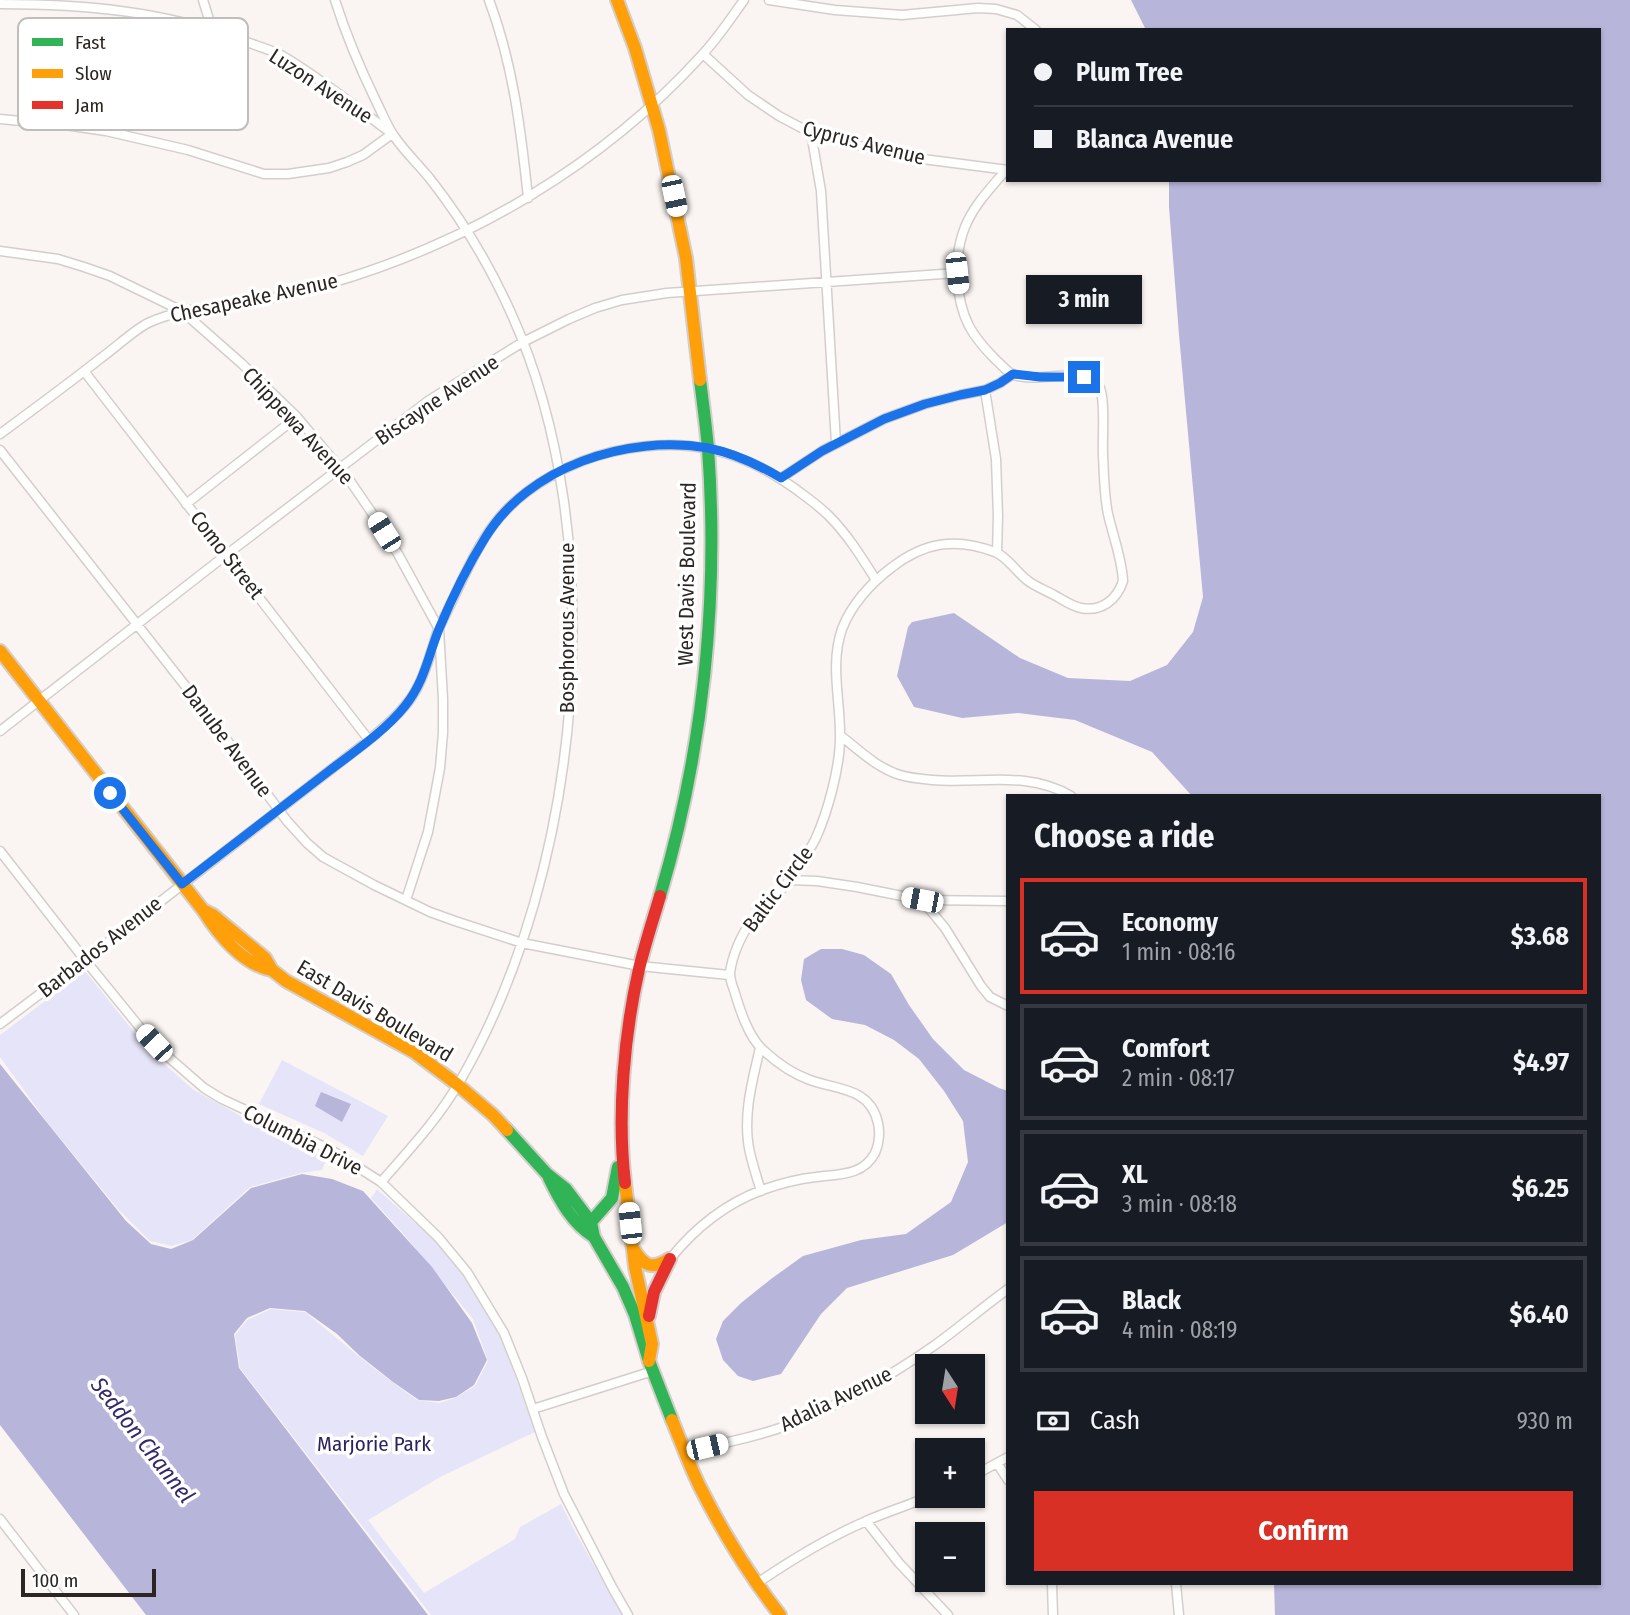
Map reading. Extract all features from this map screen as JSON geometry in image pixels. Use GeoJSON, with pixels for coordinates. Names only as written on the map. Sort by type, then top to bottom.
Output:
{"type":"FeatureCollection","features":[{"type":"Feature","properties":{"kind":"street"},"geometry":{"type":"LineString","coordinates":[[203,0],[209,18]]}},
{"type":"Feature","properties":{"kind":"street","name":"Bosphorous Avenue"},"geometry":{"type":"LineString","coordinates":[[335,0],[362,72],[392,134],[432,181],[467,231],[498,286],[523,342],[547,410],[559,470],[569,545],[571,596],[572,662],[566,743],[546,854],[522,943],[497,1009],[458,1085],[416,1142],[381,1182]]}},
{"type":"Feature","properties":{"kind":"street"},"geometry":{"type":"LineString","coordinates":[[489,0],[505,50],[513,87],[528,198]]}},
{"type":"Feature","properties":{"kind":"street","name":"West Davis Boulevard"},"geometry":{"type":"LineString","coordinates":[[591,1222],[612,1198],[617,1182],[621,1150],[621,1103],[631,1012],[640,966],[675,846],[695,747],[701,709],[711,586],[708,448],[678,213],[652,104],[617,0]]}},
{"type":"Feature","properties":{"kind":"street","name":"Chesapeake Avenue"},"geometry":{"type":"LineString","coordinates":[[0,434],[146,324],[182,312],[256,302],[327,284],[396,262],[467,231],[528,198],[638,118],[704,54],[744,0]]}},
{"type":"Feature","properties":{"kind":"street"},"geometry":{"type":"LineString","coordinates":[[769,0],[835,10],[902,15],[978,8],[996,9],[1017,15],[1033,28]]}},
{"type":"Feature","properties":{"kind":"street","name":"Luzon Avenue"},"geometry":{"type":"LineString","coordinates":[[0,4],[99,8],[166,18]]}},
{"type":"Feature","properties":{"kind":"street","name":"Luzon Avenue"},"geometry":{"type":"LineString","coordinates":[[248,42],[279,54],[328,86],[392,134]]}},
{"type":"Feature","properties":{"kind":"street","name":"Cyprus Avenue"},"geometry":{"type":"LineString","coordinates":[[704,54],[756,101],[794,126],[811,133],[915,158],[1006,170]]}},
{"type":"Feature","properties":{"kind":"street"},"geometry":{"type":"LineString","coordinates":[[0,119],[18,121]]}},
{"type":"Feature","properties":{"kind":"street"},"geometry":{"type":"LineString","coordinates":[[99,130],[188,150],[264,174],[288,174],[329,168],[363,155],[392,134]]}},
{"type":"Feature","properties":{"kind":"street"},"geometry":{"type":"LineString","coordinates":[[811,133],[821,191],[836,443]]}},
{"type":"Feature","properties":{"kind":"street"},"geometry":{"type":"LineString","coordinates":[[985,390],[996,459],[997,553],[1009,561],[1028,581],[1074,606],[1083,609],[1098,607],[1111,601],[1123,582],[1107,503],[1099,386],[1091,379],[1077,376],[1040,377],[1013,374],[984,348],[969,325],[961,302],[957,273],[960,242],[977,205],[1006,170]]}},
{"type":"Feature","properties":{"kind":"street","name":"Chippewa Avenue"},"geometry":{"type":"LineString","coordinates":[[0,251],[58,259],[84,267],[110,276],[182,312],[241,363],[297,417],[340,468],[398,554],[439,629],[443,699],[440,768],[428,832],[406,900]]}},
{"type":"Feature","properties":{"kind":"street","name":"Biscayne Avenue"},"geometry":{"type":"LineString","coordinates":[[0,731],[428,401],[523,342],[559,324],[595,308],[633,298],[690,291],[957,273]]}},
{"type":"Feature","properties":{"kind":"street","name":"Como Street"},"geometry":{"type":"LineString","coordinates":[[84,371],[369,740]]}},
{"type":"Feature","properties":{"kind":"street"},"geometry":{"type":"LineString","coordinates":[[781,478],[836,443],[884,419],[950,397],[985,390],[1013,374]]}},
{"type":"Feature","properties":{"kind":"street"},"geometry":{"type":"LineString","coordinates":[[187,504],[297,417]]}},
{"type":"Feature","properties":{"kind":"street","name":"Barbados Avenue"},"geometry":{"type":"LineString","coordinates":[[0,1024],[369,740],[404,708],[424,674],[439,629],[484,539],[496,522],[521,497],[559,470],[596,456],[657,445],[708,448],[746,461],[781,478],[828,515],[860,554],[876,580]]}},
{"type":"Feature","properties":{"kind":"street","name":"Danube Avenue"},"geometry":{"type":"LineString","coordinates":[[0,450],[209,716],[279,810],[307,843],[323,857],[406,900],[455,921],[522,943],[640,966],[729,975]]}},
{"type":"Feature","properties":{"kind":"street","name":"Baltic Circle"},"geometry":{"type":"LineString","coordinates":[[729,975],[748,926],[789,880],[814,840],[824,817],[841,736],[835,665],[842,629],[850,615],[876,580],[900,561],[922,550],[945,543],[970,545],[997,553]]}},
{"type":"Feature","properties":{"kind":"street","name":"East Davis Boulevard"},"geometry":{"type":"LineString","coordinates":[[0,652],[203,910],[213,915],[265,958],[272,971],[286,981],[414,1052],[458,1085],[493,1115],[547,1174],[566,1189],[591,1222],[594,1237],[623,1287],[684,1451],[716,1518],[756,1584],[780,1615]]}},
{"type":"Feature","properties":{"kind":"street"},"geometry":{"type":"LineString","coordinates":[[841,736],[877,765],[902,776],[947,781],[1016,779],[1041,783],[1066,794]]}},
{"type":"Feature","properties":{"kind":"street","name":"Columbia Drive"},"geometry":{"type":"LineString","coordinates":[[0,851],[85,960],[166,1055],[204,1088],[231,1104],[331,1150],[381,1182],[438,1237],[467,1272],[503,1333],[523,1378],[564,1494],[628,1615]]}},
{"type":"Feature","properties":{"kind":"street"},"geometry":{"type":"LineString","coordinates":[[789,880],[857,887],[922,900],[1006,901]]}},
{"type":"Feature","properties":{"kind":"street"},"geometry":{"type":"LineString","coordinates":[[922,900],[945,928],[981,986],[990,997],[1006,1005]]}},
{"type":"Feature","properties":{"kind":"street"},"geometry":{"type":"LineString","coordinates":[[649,1323],[654,1292],[670,1259],[702,1225],[725,1209],[761,1191],[797,1180],[842,1175],[863,1166],[875,1153],[879,1135],[876,1116],[866,1100],[849,1090],[805,1078],[760,1048],[739,1007],[729,975]]}},
{"type":"Feature","properties":{"kind":"street"},"geometry":{"type":"LineString","coordinates":[[760,1048],[751,1086],[747,1122],[750,1153],[761,1191]]}},
{"type":"Feature","properties":{"kind":"street","name":"West Davis Boulevard"},"geometry":{"type":"LineString","coordinates":[[621,1150],[638,1281],[652,1344],[651,1366]]}},
{"type":"Feature","properties":{"kind":"street","name":"East Davis Boulevard"},"geometry":{"type":"LineString","coordinates":[[547,1174],[556,1195],[582,1231],[594,1237]]}},
{"type":"Feature","properties":{"kind":"street"},"geometry":{"type":"LineString","coordinates":[[633,1249],[640,1260],[649,1266],[654,1267],[670,1259]]}},
{"type":"Feature","properties":{"kind":"street","name":"Adalia Avenue"},"geometry":{"type":"LineString","coordinates":[[684,1451],[755,1436],[822,1411],[896,1370],[970,1320],[1006,1291]]}},
{"type":"Feature","properties":{"kind":"street"},"geometry":{"type":"LineString","coordinates":[[533,1409],[651,1366]]}},
{"type":"Feature","properties":{"kind":"street"},"geometry":{"type":"LineString","coordinates":[[985,1470],[1006,1458]]}},
{"type":"Feature","properties":{"kind":"street"},"geometry":{"type":"LineString","coordinates":[[997,1463],[1006,1477]]}},
{"type":"Feature","properties":{"kind":"street"},"geometry":{"type":"LineString","coordinates":[[756,1584],[797,1556],[866,1521],[915,1502]]}},
{"type":"Feature","properties":{"kind":"street"},"geometry":{"type":"LineString","coordinates":[[0,1519],[3,1530],[74,1615]]}},
{"type":"Feature","properties":{"kind":"street"},"geometry":{"type":"LineString","coordinates":[[866,1521],[899,1563],[948,1615]]}},
{"type":"Feature","properties":{"kind":"street"},"geometry":{"type":"LineString","coordinates":[[1052,1585],[1053,1615]]}},
{"type":"Feature","properties":{"kind":"street"},"geometry":{"type":"LineString","coordinates":[[1176,1585],[1180,1615]]}},
{"type":"Feature","properties":{"kind":"green space"},"geometry":{"type":"Polygon","coordinates":[[[85,971],[134,1032],[163,1063],[194,1090],[255,1124],[327,1158],[322,1170],[250,1187],[192,1240],[171,1246],[150,1241],[118,1209],[47,1122],[0,1057],[0,1035],[85,971]]]}},
{"type":"Feature","properties":{"kind":"green space"},"geometry":{"type":"Polygon","coordinates":[[[282,1060],[388,1116],[363,1156],[324,1133],[259,1104],[282,1060]]]}},
{"type":"Feature","properties":{"kind":"green space","name":"Marjorie Park"},"geometry":{"type":"Polygon","coordinates":[[[377,1189],[434,1240],[462,1274],[500,1334],[535,1432],[442,1476],[368,1520],[424,1593],[515,1539],[520,1527],[561,1504],[622,1615],[431,1615],[240,1368],[235,1335],[247,1320],[271,1309],[305,1312],[417,1400],[440,1403],[475,1386],[488,1361],[473,1319],[371,1198],[377,1189]]]}},
{"type":"Feature","properties":{"kind":"water"},"geometry":{"type":"Polygon","coordinates":[[[1131,0],[1630,0],[1630,1615],[1275,1615],[1274,1585],[1601,1585],[1601,794],[1190,794],[1152,752],[1075,720],[1018,713],[962,718],[914,707],[897,676],[908,627],[912,622],[954,613],[1020,658],[1068,678],[1130,681],[1167,665],[1193,632],[1203,597],[1179,335],[1169,182],[1601,182],[1601,28],[1145,28],[1131,0]]]}},
{"type":"Feature","properties":{"kind":"water"},"geometry":{"type":"Polygon","coordinates":[[[821,949],[842,949],[864,955],[891,974],[933,1039],[964,1070],[1006,1090],[1006,1223],[953,1255],[847,1288],[821,1314],[781,1374],[753,1381],[738,1376],[723,1360],[716,1339],[723,1321],[741,1303],[803,1256],[861,1240],[906,1234],[951,1202],[968,1162],[963,1121],[919,1059],[894,1040],[865,1025],[832,1019],[806,1000],[801,980],[804,959],[821,949]]]}},
{"type":"Feature","properties":{"kind":"water","name":"Seddon Channel"},"geometry":{"type":"Polygon","coordinates":[[[0,1064],[126,1221],[151,1244],[171,1249],[193,1240],[251,1188],[302,1174],[332,1179],[363,1191],[432,1267],[472,1323],[487,1360],[474,1385],[456,1397],[439,1401],[419,1400],[305,1311],[270,1308],[247,1318],[234,1334],[239,1368],[428,1615],[146,1615],[0,1425],[0,1064]]]}},
{"type":"Feature","properties":{"kind":"water"},"geometry":{"type":"Polygon","coordinates":[[[321,1092],[351,1104],[342,1122],[315,1106],[321,1092]]]}},
{"type":"Feature","properties":{"kind":"traffic: fast"},"geometry":{"type":"LineString","coordinates":[[660,896],[675,842],[697,731],[709,618],[711,505],[700,380]]}},
{"type":"Feature","properties":{"kind":"traffic: fast"},"geometry":{"type":"LineString","coordinates":[[507,1130],[547,1174],[566,1189],[591,1222],[594,1237],[623,1287],[635,1315],[672,1420]]}},
{"type":"Feature","properties":{"kind":"traffic: fast"},"geometry":{"type":"LineString","coordinates":[[591,1222],[612,1198],[618,1167]]}},
{"type":"Feature","properties":{"kind":"traffic: fast"},"geometry":{"type":"LineString","coordinates":[[549,1178],[573,1218],[594,1237]]}},
{"type":"Feature","properties":{"kind":"traffic: slow"},"geometry":{"type":"LineString","coordinates":[[617,0],[635,48],[659,130],[686,258],[700,380]]}},
{"type":"Feature","properties":{"kind":"traffic: slow"},"geometry":{"type":"LineString","coordinates":[[0,651],[216,929],[241,955],[272,970]]}},
{"type":"Feature","properties":{"kind":"traffic: slow"},"geometry":{"type":"LineString","coordinates":[[203,910],[213,915],[265,958],[272,970],[286,981],[414,1052],[458,1085],[507,1130]]}},
{"type":"Feature","properties":{"kind":"traffic: slow"},"geometry":{"type":"LineString","coordinates":[[625,1183],[635,1267],[652,1344],[649,1361]]}},
{"type":"Feature","properties":{"kind":"traffic: slow"},"geometry":{"type":"LineString","coordinates":[[634,1250],[641,1260],[649,1265],[669,1259]]}},
{"type":"Feature","properties":{"kind":"traffic: slow"},"geometry":{"type":"LineString","coordinates":[[672,1420],[695,1477],[717,1519],[780,1615]]}},
{"type":"Feature","properties":{"kind":"traffic: jam"},"geometry":{"type":"LineString","coordinates":[[625,1183],[622,1103],[629,1021],[639,969],[660,896]]}},
{"type":"Feature","properties":{"kind":"traffic: jam"},"geometry":{"type":"LineString","coordinates":[[649,1316],[654,1292],[670,1259]]}},
{"type":"Feature","properties":{"kind":"route"},"geometry":{"type":"LineString","coordinates":[[110,793],[182,884],[369,740],[404,708],[424,674],[439,629],[484,539],[496,522],[521,497],[559,470],[596,456],[626,449],[684,445],[715,450],[764,468],[781,478],[822,451],[884,419],[925,404],[985,390],[1013,374],[1027,377],[1084,377]]}}]}
